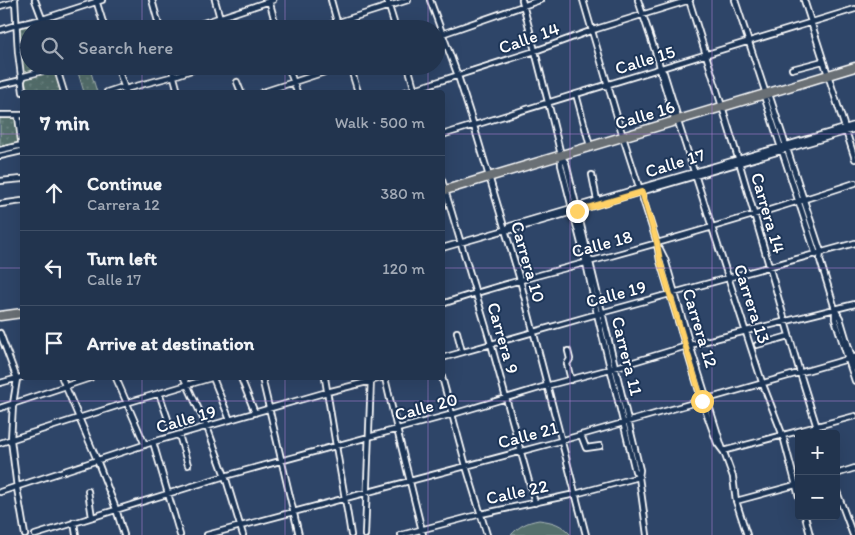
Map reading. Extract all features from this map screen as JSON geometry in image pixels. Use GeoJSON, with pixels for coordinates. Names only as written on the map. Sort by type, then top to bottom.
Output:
{"type":"FeatureCollection","features":[{"type":"Feature","properties":{"kind":"highway","name":"Calle 16"},"geometry":{"type":"LineString","coordinates":[[445,190],[855,67]]}},
{"type":"Feature","properties":{"kind":"highway"},"geometry":{"type":"LineString","coordinates":[[0,316],[20,313]]}},
{"type":"Feature","properties":{"kind":"street"},"geometry":{"type":"LineString","coordinates":[[35,0],[43,19]]}},
{"type":"Feature","properties":{"kind":"street"},"geometry":{"type":"LineString","coordinates":[[38,20],[102,0]]}},
{"type":"Feature","properties":{"kind":"street"},"geometry":{"type":"LineString","coordinates":[[152,0],[158,20]]}},
{"type":"Feature","properties":{"kind":"street"},"geometry":{"type":"LineString","coordinates":[[215,0],[221,20]]}},
{"type":"Feature","properties":{"kind":"street"},"geometry":{"type":"LineString","coordinates":[[211,20],[270,0],[275,20]]}},
{"type":"Feature","properties":{"kind":"street"},"geometry":{"type":"LineString","coordinates":[[331,0],[336,20]]}},
{"type":"Feature","properties":{"kind":"street"},"geometry":{"type":"LineString","coordinates":[[387,0],[393,20]]}},
{"type":"Feature","properties":{"kind":"street"},"geometry":{"type":"LineString","coordinates":[[344,20],[408,0]]}},
{"type":"Feature","properties":{"kind":"street","name":"Carrera 10"},"geometry":{"type":"LineString","coordinates":[[430,0],[437,20]]}},
{"type":"Feature","properties":{"kind":"street"},"geometry":{"type":"LineString","coordinates":[[445,33],[523,3],[540,0]]}},
{"type":"Feature","properties":{"kind":"street","name":"Carrera 12"},"geometry":{"type":"LineString","coordinates":[[583,0],[657,243],[665,259],[702,401],[717,444],[724,451]]}},
{"type":"Feature","properties":{"kind":"street","name":"Carrera 13"},"geometry":{"type":"LineString","coordinates":[[638,0],[664,73],[694,174],[747,331],[762,382],[783,436],[795,477]]}},
{"type":"Feature","properties":{"kind":"street","name":"Calle 14"},"geometry":{"type":"LineString","coordinates":[[418,90],[593,30],[689,0]]}},
{"type":"Feature","properties":{"kind":"street","name":"Carrera 14"},"geometry":{"type":"LineString","coordinates":[[689,0],[739,161],[818,430]]}},
{"type":"Feature","properties":{"kind":"street"},"geometry":{"type":"LineString","coordinates":[[735,0],[766,94],[765,99],[821,252],[820,260]]}},
{"type":"Feature","properties":{"kind":"street"},"geometry":{"type":"LineString","coordinates":[[804,0],[855,160]]}},
{"type":"Feature","properties":{"kind":"street"},"geometry":{"type":"LineString","coordinates":[[0,6],[15,1],[20,70]]}},
{"type":"Feature","properties":{"kind":"street"},"geometry":{"type":"LineString","coordinates":[[96,1],[102,20]]}},
{"type":"Feature","properties":{"kind":"street","name":"Carrera 11"},"geometry":{"type":"LineString","coordinates":[[523,3],[561,155],[561,165],[575,209],[588,262],[626,422],[635,471],[639,477],[647,535]]}},
{"type":"Feature","properties":{"kind":"street","name":"Calle 15"},"geometry":{"type":"LineString","coordinates":[[445,134],[855,9]]}},
{"type":"Feature","properties":{"kind":"street"},"geometry":{"type":"LineString","coordinates":[[0,30],[20,24]]}},
{"type":"Feature","properties":{"kind":"street","name":"Carrera 10"},"geometry":{"type":"LineString","coordinates":[[445,42],[474,126],[520,280],[560,441],[586,535]]}},
{"type":"Feature","properties":{"kind":"street"},"geometry":{"type":"LineString","coordinates":[[792,68],[823,61]]}},
{"type":"Feature","properties":{"kind":"street"},"geometry":{"type":"LineString","coordinates":[[21,75],[24,90]]}},
{"type":"Feature","properties":{"kind":"street"},"geometry":{"type":"LineString","coordinates":[[0,85],[22,80],[24,76],[28,75]]}},
{"type":"Feature","properties":{"kind":"street"},"geometry":{"type":"LineString","coordinates":[[60,75],[64,90]]}},
{"type":"Feature","properties":{"kind":"street"},"geometry":{"type":"LineString","coordinates":[[120,75],[124,90]]}},
{"type":"Feature","properties":{"kind":"street"},"geometry":{"type":"LineString","coordinates":[[127,90],[177,75]]}},
{"type":"Feature","properties":{"kind":"street"},"geometry":{"type":"LineString","coordinates":[[291,75],[296,90]]}},
{"type":"Feature","properties":{"kind":"street"},"geometry":{"type":"LineString","coordinates":[[270,90],[317,75]]}},
{"type":"Feature","properties":{"kind":"street"},"geometry":{"type":"LineString","coordinates":[[353,75],[357,90]]}},
{"type":"Feature","properties":{"kind":"street"},"geometry":{"type":"LineString","coordinates":[[411,75],[415,90]]}},
{"type":"Feature","properties":{"kind":"street"},"geometry":{"type":"LineString","coordinates":[[174,76],[178,90]]}},
{"type":"Feature","properties":{"kind":"street"},"geometry":{"type":"LineString","coordinates":[[237,82],[240,90]]}},
{"type":"Feature","properties":{"kind":"street"},"geometry":{"type":"LineString","coordinates":[[576,94],[590,146]]}},
{"type":"Feature","properties":{"kind":"street"},"geometry":{"type":"LineString","coordinates":[[0,115],[20,115]]}},
{"type":"Feature","properties":{"kind":"street","name":"Calle 17"},"geometry":{"type":"LineString","coordinates":[[846,130],[855,125]]}},
{"type":"Feature","properties":{"kind":"street","name":"Calle 17"},"geometry":{"type":"LineString","coordinates":[[445,247],[505,230],[512,230],[575,209],[846,130],[855,129]]}},
{"type":"Feature","properties":{"kind":"street"},"geometry":{"type":"LineString","coordinates":[[0,150],[20,145]]}},
{"type":"Feature","properties":{"kind":"street"},"geometry":{"type":"LineString","coordinates":[[0,156],[20,151]]}},
{"type":"Feature","properties":{"kind":"street"},"geometry":{"type":"LineString","coordinates":[[592,175],[598,200]]}},
{"type":"Feature","properties":{"kind":"street"},"geometry":{"type":"LineString","coordinates":[[0,182],[20,179]]}},
{"type":"Feature","properties":{"kind":"street","name":"Calle 18"},"geometry":{"type":"LineString","coordinates":[[445,303],[476,292],[657,243],[801,201],[855,183]]}},
{"type":"Feature","properties":{"kind":"street","name":"Calle 17"},"geometry":{"type":"LineString","coordinates":[[575,209],[598,200],[641,190]]}},
{"type":"Feature","properties":{"kind":"street","name":"Carrera 9"},"geometry":{"type":"LineString","coordinates":[[445,193],[476,292],[535,503]]}},
{"type":"Feature","properties":{"kind":"street"},"geometry":{"type":"LineString","coordinates":[[0,204],[20,201]]}},
{"type":"Feature","properties":{"kind":"street"},"geometry":{"type":"LineString","coordinates":[[801,201],[815,254],[820,260],[855,368]]}},
{"type":"Feature","properties":{"kind":"street","name":"Calle 19"},"geometry":{"type":"LineString","coordinates":[[445,357],[855,243]]}},
{"type":"Feature","properties":{"kind":"street","name":"Calle 20"},"geometry":{"type":"LineString","coordinates":[[35,535],[225,476],[453,414],[688,346],[855,304]]}},
{"type":"Feature","properties":{"kind":"street"},"geometry":{"type":"LineString","coordinates":[[457,332],[462,352]]}},
{"type":"Feature","properties":{"kind":"street"},"geometry":{"type":"LineString","coordinates":[[0,333],[20,378],[13,404],[11,440],[16,488],[25,535]]}},
{"type":"Feature","properties":{"kind":"street"},"geometry":{"type":"LineString","coordinates":[[757,345],[789,336]]}},
{"type":"Feature","properties":{"kind":"street","name":"Carrera 12"},"geometry":{"type":"LineString","coordinates":[[688,346],[733,477],[736,501],[747,535]]}},
{"type":"Feature","properties":{"kind":"street"},"geometry":{"type":"LineString","coordinates":[[568,351],[571,380]]}},
{"type":"Feature","properties":{"kind":"street"},"geometry":{"type":"LineString","coordinates":[[852,358],[855,381]]}},
{"type":"Feature","properties":{"kind":"street","name":"Calle 21"},"geometry":{"type":"LineString","coordinates":[[207,535],[520,452],[852,358]]}},
{"type":"Feature","properties":{"kind":"street"},"geometry":{"type":"LineString","coordinates":[[0,383],[20,378]]}},
{"type":"Feature","properties":{"kind":"street"},"geometry":{"type":"LineString","coordinates":[[63,380],[97,460],[124,535]]}},
{"type":"Feature","properties":{"kind":"street"},"geometry":{"type":"LineString","coordinates":[[0,408],[84,380]]}},
{"type":"Feature","properties":{"kind":"street"},"geometry":{"type":"LineString","coordinates":[[117,380],[145,445]]}},
{"type":"Feature","properties":{"kind":"street"},"geometry":{"type":"LineString","coordinates":[[185,380],[207,427],[225,476],[242,535]]}},
{"type":"Feature","properties":{"kind":"street"},"geometry":{"type":"LineString","coordinates":[[0,443],[204,380]]}},
{"type":"Feature","properties":{"kind":"street"},"geometry":{"type":"LineString","coordinates":[[213,380],[230,420]]}},
{"type":"Feature","properties":{"kind":"street"},"geometry":{"type":"LineString","coordinates":[[242,380],[255,413]]}},
{"type":"Feature","properties":{"kind":"street"},"geometry":{"type":"LineString","coordinates":[[263,380],[299,535]]}},
{"type":"Feature","properties":{"kind":"street"},"geometry":{"type":"LineString","coordinates":[[325,380],[351,535]]}},
{"type":"Feature","properties":{"kind":"street","name":"Calle 19"},"geometry":{"type":"LineString","coordinates":[[0,492],[153,442],[368,380]]}},
{"type":"Feature","properties":{"kind":"street"},"geometry":{"type":"LineString","coordinates":[[365,535],[371,380]]}},
{"type":"Feature","properties":{"kind":"street"},"geometry":{"type":"LineString","coordinates":[[385,380],[422,532]]}},
{"type":"Feature","properties":{"kind":"street"},"geometry":{"type":"LineString","coordinates":[[443,380],[487,535]]}},
{"type":"Feature","properties":{"kind":"street"},"geometry":{"type":"LineString","coordinates":[[158,393],[170,425]]}},
{"type":"Feature","properties":{"kind":"street"},"geometry":{"type":"LineString","coordinates":[[724,451],[855,416]]}},
{"type":"Feature","properties":{"kind":"street"},"geometry":{"type":"LineString","coordinates":[[179,435],[188,465]]}},
{"type":"Feature","properties":{"kind":"street"},"geometry":{"type":"LineString","coordinates":[[581,435],[586,448],[600,446]]}},
{"type":"Feature","properties":{"kind":"street"},"geometry":{"type":"LineString","coordinates":[[153,442],[180,535]]}},
{"type":"Feature","properties":{"kind":"street"},"geometry":{"type":"LineString","coordinates":[[840,473],[855,468]]}},
{"type":"Feature","properties":{"kind":"street","name":"Calle 22"},"geometry":{"type":"LineString","coordinates":[[402,535],[422,532],[481,514],[575,494],[639,477]]}},
{"type":"Feature","properties":{"kind":"street"},"geometry":{"type":"LineString","coordinates":[[736,501],[795,485]]}},
{"type":"Feature","properties":{"kind":"street"},"geometry":{"type":"LineString","coordinates":[[88,491],[92,516]]}},
{"type":"Feature","properties":{"kind":"street"},"geometry":{"type":"LineString","coordinates":[[840,500],[853,535]]}},
{"type":"Feature","properties":{"kind":"street"},"geometry":{"type":"LineString","coordinates":[[805,520],[810,535]]}},
{"type":"Feature","properties":{"kind":"street"},"geometry":{"type":"LineString","coordinates":[[74,522],[76,535]]}},
{"type":"Feature","properties":{"kind":"green space"},"geometry":{"type":"Polygon","coordinates":[[[17,26],[20,26],[20,50],[17,26]]]}},
{"type":"Feature","properties":{"kind":"green space"},"geometry":{"type":"Polygon","coordinates":[[[58,75],[62,90],[28,90],[24,76],[58,75]]]}},
{"type":"Feature","properties":{"kind":"green space"},"geometry":{"type":"Polygon","coordinates":[[[79,75],[92,75],[96,90],[83,90],[79,75]]]}},
{"type":"Feature","properties":{"kind":"green space"},"geometry":{"type":"Polygon","coordinates":[[[0,118],[18,119],[18,143],[0,147],[0,118]]]}},
{"type":"Feature","properties":{"kind":"green space"},"geometry":{"type":"Polygon","coordinates":[[[539,520],[557,524],[571,535],[511,535],[524,525],[539,520]]]}},
{"type":"Feature","properties":{"kind":"route"},"geometry":{"type":"LineString","coordinates":[[577,211],[642,192],[657,243],[660,261],[702,401]]}}]}
